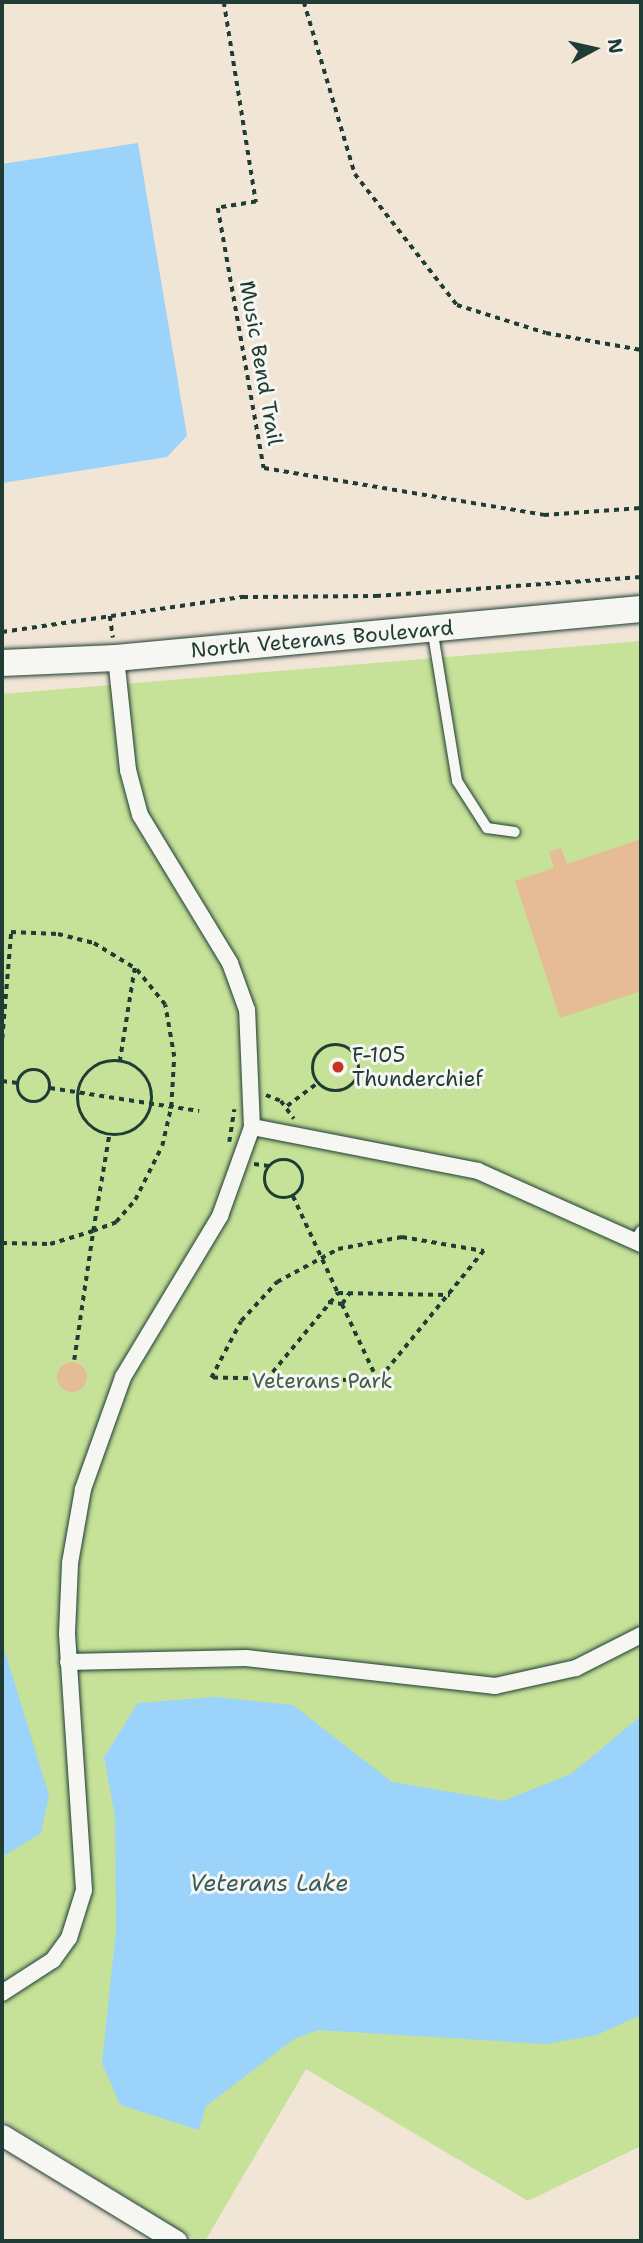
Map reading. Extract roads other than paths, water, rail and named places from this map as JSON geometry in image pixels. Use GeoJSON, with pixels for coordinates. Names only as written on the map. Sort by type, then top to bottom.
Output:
{"type":"FeatureCollection","features":[{"type":"Feature","properties":{"kind":"street","name":"North Veterans Boulevard"},"geometry":{"type":"LineString","coordinates":[[2,663],[116,658],[641,609]]}},
{"type":"Feature","properties":{"kind":"street"},"geometry":{"type":"LineString","coordinates":[[2,1993],[53,1960],[80,1914],[87,1863],[68,1662],[70,1563],[95,1449],[141,1344],[220,1216],[252,1127],[255,1066],[247,1010],[230,963],[140,815],[128,770],[116,658]]}},
{"type":"Feature","properties":{"kind":"street"},"geometry":{"type":"LineString","coordinates":[[252,1127],[478,1171],[639,1238]]}},
{"type":"Feature","properties":{"kind":"street"},"geometry":{"type":"LineString","coordinates":[[68,1662],[246,1658],[495,1686],[576,1668],[641,1635]]}},
{"type":"Feature","properties":{"kind":"street"},"geometry":{"type":"LineString","coordinates":[[2,2134],[176,2241]]}},
{"type":"Feature","properties":{"kind":"lane"},"geometry":{"type":"LineString","coordinates":[[432,628],[457,781],[487,828],[515,832]]}},
{"type":"Feature","properties":{"kind":"water"},"geometry":{"type":"Polygon","coordinates":[[[138,143],[187,436],[167,457],[2,483],[2,164],[138,143]]]}},
{"type":"Feature","properties":{"kind":"water"},"geometry":{"type":"Polygon","coordinates":[[[2,1642],[49,1795],[41,1833],[2,1857],[2,1642]]]}},
{"type":"Feature","properties":{"kind":"water","name":"Veterans Lake"},"geometry":{"type":"Polygon","coordinates":[[[215,1697],[293,1705],[392,1782],[503,1801],[571,1774],[641,1716],[641,2015],[597,2035],[546,2044],[318,2030],[294,2039],[206,2106],[199,2130],[120,2105],[102,2063],[116,1930],[115,1816],[104,1757],[138,1703],[215,1697]]]}},
{"type":"Feature","properties":{"kind":"place","name":"F-105 Thunderchief"},"geometry":{"type":"Point","coordinates":[338,1067]}},
{"type":"Feature","properties":{"kind":"park label","name":"Veterans Park"},"geometry":{"type":"Point","coordinates":[322,1381]}}]}
